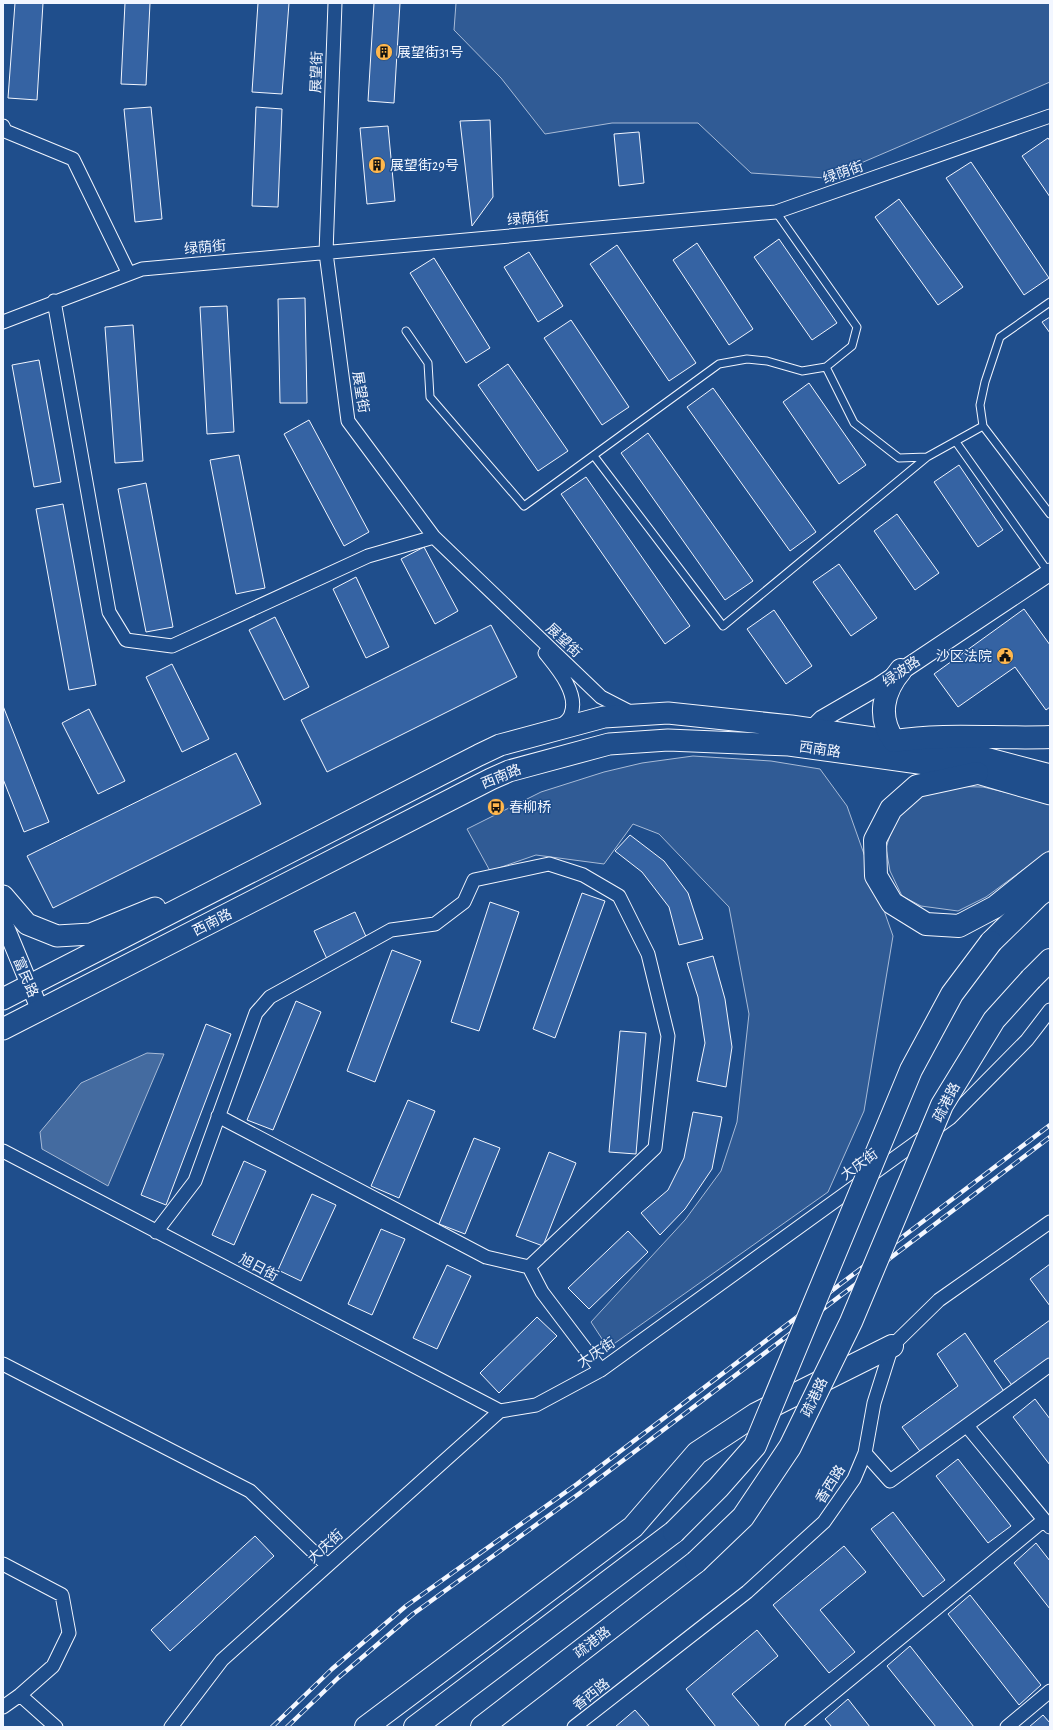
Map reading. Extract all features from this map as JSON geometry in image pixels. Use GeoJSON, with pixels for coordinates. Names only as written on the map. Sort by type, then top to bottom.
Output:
{"type":"FeatureCollection","features":[{"type":"Feature","properties":{"kind":"highway"},"geometry":{"type":"LineString","coordinates":[[901,670],[892,680],[884,701],[885,723],[894,741],[920,737],[1050,737]]}},
{"type":"Feature","properties":{"kind":"highway"},"geometry":{"type":"LineString","coordinates":[[977,773],[917,786],[891,809],[875,840],[876,876],[892,903],[926,924],[959,926],[995,907],[1050,863]]}},
{"type":"Feature","properties":{"kind":"highway"},"geometry":{"type":"LineString","coordinates":[[415,1727],[674,1532],[718,1488],[755,1446],[911,1070],[952,994],[991,942],[1039,895],[1050,887]]}},
{"type":"Feature","properties":{"kind":"highway"},"geometry":{"type":"LineString","coordinates":[[991,942],[1050,896]]}},
{"type":"Feature","properties":{"kind":"highway"},"geometry":{"type":"LineString","coordinates":[[1032,979],[1050,960]]}},
{"type":"Feature","properties":{"kind":"highway"},"geometry":{"type":"LineString","coordinates":[[1032,979],[1050,964]]}},
{"type":"Feature","properties":{"kind":"highway","name":"疏港路"},"geometry":{"type":"LineString","coordinates":[[482,1727],[696,1562],[743,1517],[790,1447],[851,1322],[942,1105],[994,1020],[1032,979]]}},
{"type":"Feature","properties":{"kind":"highway"},"geometry":{"type":"LineString","coordinates":[[366,1727],[633,1526],[697,1453],[756,1414],[892,1346]]}},
{"type":"Feature","properties":{"kind":"main road","name":"西南路"},"geometry":{"type":"LineString","coordinates":[[3,999],[500,745],[604,717],[668,713],[812,729],[894,741],[985,758],[1049,787]]}},
{"type":"Feature","properties":{"kind":"main road","name":"西南路"},"geometry":{"type":"LineString","coordinates":[[3,1029],[490,779],[509,771],[609,744],[668,740],[789,745],[933,765],[1049,787]]}},
{"type":"Feature","properties":{"kind":"main road"},"geometry":{"type":"LineString","coordinates":[[3,896],[27,924],[57,936],[91,934],[146,910],[204,896]]}},
{"type":"Feature","properties":{"kind":"street","name":"展望街"},"geometry":{"type":"LineString","coordinates":[[335,3],[326,252],[348,421],[434,537],[522,623],[601,697],[636,715]]}},
{"type":"Feature","properties":{"kind":"street","name":"绿荫街"},"geometry":{"type":"LineString","coordinates":[[3,322],[54,301],[142,269],[776,212],[1050,116]]}},
{"type":"Feature","properties":{"kind":"street"},"geometry":{"type":"LineString","coordinates":[[3,126],[5,131],[73,159],[128,274]]}},
{"type":"Feature","properties":{"kind":"street"},"geometry":{"type":"LineString","coordinates":[[54,301],[108,612],[126,640],[172,646],[368,556],[434,537]]}},
{"type":"Feature","properties":{"kind":"street","name":"绿波路"},"geometry":{"type":"LineString","coordinates":[[812,729],[822,719],[879,686],[1050,572]]}},
{"type":"Feature","properties":{"kind":"street"},"geometry":{"type":"LineString","coordinates":[[522,623],[555,666],[568,687],[573,703],[571,715],[558,730]]}},
{"type":"Feature","properties":{"kind":"street"},"geometry":{"type":"LineString","coordinates":[[156,1232],[195,1181],[256,1013],[270,997],[391,930],[435,924],[464,902],[474,880],[549,864],[583,875],[619,896],[648,954],[668,1036],[655,1148],[529,1267]]}},
{"type":"Feature","properties":{"kind":"street","name":"富民路"},"geometry":{"type":"LineString","coordinates":[[3,921],[40,1010]]}},
{"type":"Feature","properties":{"kind":"street","name":"大庆街"},"geometry":{"type":"LineString","coordinates":[[172,1727],[222,1660],[500,1411],[536,1405],[601,1370],[950,1118],[1027,1040],[1050,1010]]}},
{"type":"Feature","properties":{"kind":"street"},"geometry":{"type":"LineString","coordinates":[[218,1116],[486,1257],[529,1267],[542,1292],[601,1370]]}},
{"type":"Feature","properties":{"kind":"street","name":"旭日街"},"geometry":{"type":"LineString","coordinates":[[3,1151],[500,1411]]}},
{"type":"Feature","properties":{"kind":"street","name":"香西路"},"geometry":{"type":"LineString","coordinates":[[574,1727],[747,1592],[824,1522],[854,1479],[865,1453],[874,1403],[892,1346],[939,1300],[1050,1222]]}},
{"type":"Feature","properties":{"kind":"street"},"geometry":{"type":"LineString","coordinates":[[3,1364],[250,1491],[327,1565]]}},
{"type":"Feature","properties":{"kind":"street"},"geometry":{"type":"LineString","coordinates":[[865,1453],[890,1481],[1050,1365]]}},
{"type":"Feature","properties":{"kind":"street"},"geometry":{"type":"LineString","coordinates":[[798,1725],[1047,1524],[967,1426]]}},
{"type":"Feature","properties":{"kind":"street"},"geometry":{"type":"LineString","coordinates":[[3,1564],[62,1595],[68,1633],[53,1666],[20,1695],[3,1707]]}},
{"type":"Feature","properties":{"kind":"street"},"geometry":{"type":"LineString","coordinates":[[1007,1727],[1050,1691]]}},
{"type":"Feature","properties":{"kind":"street"},"geometry":{"type":"LineString","coordinates":[[20,1695],[56,1727]]}},
{"type":"Feature","properties":{"kind":"lane"},"geometry":{"type":"LineString","coordinates":[[406,332],[428,363],[430,397],[524,506],[719,364],[746,359],[767,361],[802,371],[826,367],[852,346],[858,327],[776,212]]}},
{"type":"Feature","properties":{"kind":"lane"},"geometry":{"type":"LineString","coordinates":[[1050,302],[1000,337],[985,382],[980,405],[983,426],[1050,514]]}},
{"type":"Feature","properties":{"kind":"lane"},"geometry":{"type":"LineString","coordinates":[[826,367],[854,423],[899,458],[927,457]]}},
{"type":"Feature","properties":{"kind":"lane"},"geometry":{"type":"LineString","coordinates":[[594,456],[722,626],[927,457],[983,426]]}},
{"type":"Feature","properties":{"kind":"lane"},"geometry":{"type":"LineString","coordinates":[[956,442],[1050,572]]}},
{"type":"Feature","properties":{"kind":"shaded area"},"geometry":{"type":"Polygon","coordinates":[[[456,3],[1050,3],[1050,82],[826,178],[751,173],[698,123],[612,123],[545,134],[501,78],[454,30],[456,3]]]}},
{"type":"Feature","properties":{"kind":"shaded area"},"geometry":{"type":"Polygon","coordinates":[[[693,756],[771,761],[820,769],[847,806],[893,936],[864,1111],[828,1192],[608,1348],[591,1322],[685,1220],[721,1171],[737,1122],[749,1014],[729,907],[659,834],[633,824],[604,864],[536,855],[490,871],[467,829],[541,792],[604,772],[642,763],[693,756]]]}},
{"type":"Feature","properties":{"kind":"shaded area"},"geometry":{"type":"Polygon","coordinates":[[[937,786],[983,787],[1050,803],[1050,850],[986,897],[958,911],[921,906],[902,896],[890,871],[886,848],[894,822],[915,800],[937,786]]]}},
{"type":"Feature","properties":{"kind":"shaded area"},"geometry":{"type":"Polygon","coordinates":[[[147,1053],[164,1054],[108,1186],[42,1149],[40,1132],[81,1083],[147,1053]]]}},
{"type":"Feature","properties":{"kind":"building"},"geometry":{"type":"Polygon","coordinates":[[[15,3],[43,3],[37,100],[8,98],[15,3]]]}},
{"type":"Feature","properties":{"kind":"building"},"geometry":{"type":"Polygon","coordinates":[[[125,3],[150,3],[146,85],[121,84],[125,3]]]}},
{"type":"Feature","properties":{"kind":"building"},"geometry":{"type":"Polygon","coordinates":[[[258,3],[289,3],[282,94],[252,92],[258,3]]]}},
{"type":"Feature","properties":{"kind":"building","name":"展望街31号"},"geometry":{"type":"Polygon","coordinates":[[[374,3],[400,3],[394,103],[368,101],[374,3]]]}},
{"type":"Feature","properties":{"kind":"building"},"geometry":{"type":"Polygon","coordinates":[[[151,107],[162,219],[135,222],[124,109],[151,107]]]}},
{"type":"Feature","properties":{"kind":"building"},"geometry":{"type":"Polygon","coordinates":[[[256,107],[282,109],[278,207],[252,206],[256,107]]]}},
{"type":"Feature","properties":{"kind":"building"},"geometry":{"type":"Polygon","coordinates":[[[490,120],[493,197],[472,226],[460,121],[490,120]]]}},
{"type":"Feature","properties":{"kind":"building","name":"展望街29号"},"geometry":{"type":"Polygon","coordinates":[[[388,126],[395,201],[367,204],[360,128],[388,126]]]}},
{"type":"Feature","properties":{"kind":"building"},"geometry":{"type":"Polygon","coordinates":[[[639,132],[644,183],[619,186],[614,134],[639,132]]]}},
{"type":"Feature","properties":{"kind":"building"},"geometry":{"type":"Polygon","coordinates":[[[1048,138],[1050,141],[1050,197],[1022,156],[1048,138]]]}},
{"type":"Feature","properties":{"kind":"building"},"geometry":{"type":"Polygon","coordinates":[[[971,162],[1049,278],[1024,295],[946,178],[971,162]]]}},
{"type":"Feature","properties":{"kind":"building"},"geometry":{"type":"Polygon","coordinates":[[[899,199],[963,287],[938,305],[875,217],[899,199]]]}},
{"type":"Feature","properties":{"kind":"building"},"geometry":{"type":"Polygon","coordinates":[[[779,239],[837,323],[812,340],[754,257],[779,239]]]}},
{"type":"Feature","properties":{"kind":"building"},"geometry":{"type":"Polygon","coordinates":[[[697,243],[753,329],[729,345],[673,260],[697,243]]]}},
{"type":"Feature","properties":{"kind":"building"},"geometry":{"type":"Polygon","coordinates":[[[617,245],[696,363],[669,381],[590,264],[617,245]]]}},
{"type":"Feature","properties":{"kind":"building"},"geometry":{"type":"Polygon","coordinates":[[[529,252],[563,306],[538,322],[504,267],[529,252]]]}},
{"type":"Feature","properties":{"kind":"building"},"geometry":{"type":"Polygon","coordinates":[[[434,258],[490,348],[466,363],[410,273],[434,258]]]}},
{"type":"Feature","properties":{"kind":"building"},"geometry":{"type":"Polygon","coordinates":[[[305,298],[307,403],[280,403],[278,299],[305,298]]]}},
{"type":"Feature","properties":{"kind":"building"},"geometry":{"type":"Polygon","coordinates":[[[227,306],[234,432],[207,434],[200,307],[227,306]]]}},
{"type":"Feature","properties":{"kind":"building"},"geometry":{"type":"Polygon","coordinates":[[[1050,317],[1050,333],[1042,322],[1050,317]]]}},
{"type":"Feature","properties":{"kind":"building"},"geometry":{"type":"Polygon","coordinates":[[[571,320],[629,407],[602,425],[544,338],[571,320]]]}},
{"type":"Feature","properties":{"kind":"building"},"geometry":{"type":"Polygon","coordinates":[[[133,325],[143,461],[115,463],[105,327],[133,325]]]}},
{"type":"Feature","properties":{"kind":"building"},"geometry":{"type":"Polygon","coordinates":[[[39,360],[61,482],[34,487],[12,365],[39,360]]]}},
{"type":"Feature","properties":{"kind":"building"},"geometry":{"type":"Polygon","coordinates":[[[508,364],[568,451],[538,471],[478,385],[508,364]]]}},
{"type":"Feature","properties":{"kind":"building"},"geometry":{"type":"Polygon","coordinates":[[[809,383],[866,465],[839,484],[783,402],[809,383]]]}},
{"type":"Feature","properties":{"kind":"building"},"geometry":{"type":"Polygon","coordinates":[[[713,388],[816,532],[790,551],[687,407],[713,388]]]}},
{"type":"Feature","properties":{"kind":"building"},"geometry":{"type":"Polygon","coordinates":[[[309,420],[369,532],[344,546],[284,434],[309,420]]]}},
{"type":"Feature","properties":{"kind":"building"},"geometry":{"type":"Polygon","coordinates":[[[648,433],[753,581],[725,600],[621,453],[648,433]]]}},
{"type":"Feature","properties":{"kind":"building"},"geometry":{"type":"Polygon","coordinates":[[[239,455],[265,588],[236,594],[210,460],[239,455]]]}},
{"type":"Feature","properties":{"kind":"building"},"geometry":{"type":"Polygon","coordinates":[[[959,465],[1003,530],[978,547],[934,482],[959,465]]]}},
{"type":"Feature","properties":{"kind":"building"},"geometry":{"type":"Polygon","coordinates":[[[586,477],[690,626],[665,644],[561,494],[586,477]]]}},
{"type":"Feature","properties":{"kind":"building"},"geometry":{"type":"Polygon","coordinates":[[[146,483],[173,627],[146,632],[118,489],[146,483]]]}},
{"type":"Feature","properties":{"kind":"building"},"geometry":{"type":"Polygon","coordinates":[[[63,504],[96,685],[69,690],[36,509],[63,504]]]}},
{"type":"Feature","properties":{"kind":"building"},"geometry":{"type":"Polygon","coordinates":[[[897,514],[939,573],[915,590],[874,531],[897,514]]]}},
{"type":"Feature","properties":{"kind":"building"},"geometry":{"type":"Polygon","coordinates":[[[424,547],[458,611],[435,624],[401,559],[424,547]]]}},
{"type":"Feature","properties":{"kind":"building"},"geometry":{"type":"Polygon","coordinates":[[[839,564],[877,618],[851,636],[813,582],[839,564]]]}},
{"type":"Feature","properties":{"kind":"building"},"geometry":{"type":"Polygon","coordinates":[[[356,577],[389,647],[366,658],[333,589],[356,577]]]}},
{"type":"Feature","properties":{"kind":"building","name":"沙区法院"},"geometry":{"type":"Polygon","coordinates":[[[1024,609],[1050,645],[1050,707],[1046,710],[1015,667],[958,707],[934,674],[1024,609]]]}},
{"type":"Feature","properties":{"kind":"building"},"geometry":{"type":"Polygon","coordinates":[[[774,610],[812,666],[786,684],[747,629],[774,610]]]}},
{"type":"Feature","properties":{"kind":"building"},"geometry":{"type":"Polygon","coordinates":[[[275,617],[309,687],[284,700],[249,630],[275,617]]]}},
{"type":"Feature","properties":{"kind":"building"},"geometry":{"type":"Polygon","coordinates":[[[491,625],[517,677],[327,772],[301,720],[491,625]]]}},
{"type":"Feature","properties":{"kind":"building"},"geometry":{"type":"Polygon","coordinates":[[[172,664],[209,739],[182,752],[146,677],[172,664]]]}},
{"type":"Feature","properties":{"kind":"building"},"geometry":{"type":"Polygon","coordinates":[[[3,706],[49,822],[24,832],[3,779],[3,706]]]}},
{"type":"Feature","properties":{"kind":"building"},"geometry":{"type":"Polygon","coordinates":[[[89,709],[125,781],[98,794],[62,723],[89,709]]]}},
{"type":"Feature","properties":{"kind":"building"},"geometry":{"type":"Polygon","coordinates":[[[236,753],[261,804],[53,908],[27,856],[236,753]]]}},
{"type":"Feature","properties":{"kind":"building"},"geometry":{"type":"Polygon","coordinates":[[[630,835],[664,861],[688,893],[703,939],[679,945],[669,907],[642,872],[615,851],[630,835]]]}},
{"type":"Feature","properties":{"kind":"building"},"geometry":{"type":"Polygon","coordinates":[[[582,893],[605,901],[555,1038],[533,1029],[582,893]]]}},
{"type":"Feature","properties":{"kind":"building"},"geometry":{"type":"Polygon","coordinates":[[[490,902],[519,912],[479,1031],[451,1022],[490,902]]]}},
{"type":"Feature","properties":{"kind":"building"},"geometry":{"type":"Polygon","coordinates":[[[355,912],[368,941],[327,959],[314,931],[355,912]]]}},
{"type":"Feature","properties":{"kind":"building"},"geometry":{"type":"Polygon","coordinates":[[[392,950],[421,961],[375,1082],[347,1071],[392,950]]]}},
{"type":"Feature","properties":{"kind":"building"},"geometry":{"type":"Polygon","coordinates":[[[713,956],[725,999],[732,1047],[726,1087],[697,1081],[705,1043],[698,997],[687,963],[713,956]]]}},
{"type":"Feature","properties":{"kind":"building"},"geometry":{"type":"Polygon","coordinates":[[[296,1001],[321,1012],[273,1130],[247,1120],[296,1001]]]}},
{"type":"Feature","properties":{"kind":"building"},"geometry":{"type":"Polygon","coordinates":[[[206,1024],[231,1034],[166,1205],[141,1195],[206,1024]]]}},
{"type":"Feature","properties":{"kind":"building"},"geometry":{"type":"Polygon","coordinates":[[[620,1031],[646,1033],[636,1154],[609,1152],[620,1031]]]}},
{"type":"Feature","properties":{"kind":"building"},"geometry":{"type":"Polygon","coordinates":[[[408,1100],[435,1111],[399,1198],[371,1186],[408,1100]]]}},
{"type":"Feature","properties":{"kind":"building"},"geometry":{"type":"Polygon","coordinates":[[[693,1112],[722,1117],[712,1169],[685,1209],[660,1235],[641,1213],[668,1190],[684,1158],[693,1112]]]}},
{"type":"Feature","properties":{"kind":"building"},"geometry":{"type":"Polygon","coordinates":[[[474,1138],[500,1148],[465,1234],[439,1224],[474,1138]]]}},
{"type":"Feature","properties":{"kind":"building"},"geometry":{"type":"Polygon","coordinates":[[[549,1152],[576,1163],[543,1246],[516,1236],[549,1152]]]}},
{"type":"Feature","properties":{"kind":"building"},"geometry":{"type":"Polygon","coordinates":[[[244,1161],[266,1171],[234,1245],[212,1235],[244,1161]]]}},
{"type":"Feature","properties":{"kind":"building"},"geometry":{"type":"Polygon","coordinates":[[[312,1194],[336,1205],[301,1281],[278,1270],[312,1194]]]}},
{"type":"Feature","properties":{"kind":"building"},"geometry":{"type":"Polygon","coordinates":[[[381,1229],[405,1239],[372,1315],[348,1304],[381,1229]]]}},
{"type":"Feature","properties":{"kind":"building"},"geometry":{"type":"Polygon","coordinates":[[[628,1231],[648,1252],[589,1309],[568,1288],[628,1231]]]}},
{"type":"Feature","properties":{"kind":"building"},"geometry":{"type":"Polygon","coordinates":[[[1050,1264],[1050,1306],[1030,1279],[1050,1264]]]}},
{"type":"Feature","properties":{"kind":"building"},"geometry":{"type":"Polygon","coordinates":[[[447,1265],[471,1276],[437,1349],[413,1338],[447,1265]]]}},
{"type":"Feature","properties":{"kind":"building"},"geometry":{"type":"Polygon","coordinates":[[[537,1317],[557,1336],[499,1393],[480,1373],[537,1317]]]}},
{"type":"Feature","properties":{"kind":"building"},"geometry":{"type":"Polygon","coordinates":[[[1050,1320],[1050,1362],[1014,1388],[994,1361],[1050,1320]]]}},
{"type":"Feature","properties":{"kind":"building"},"geometry":{"type":"Polygon","coordinates":[[[965,1333],[1005,1393],[922,1454],[902,1427],[958,1386],[937,1354],[965,1333]]]}},
{"type":"Feature","properties":{"kind":"building"},"geometry":{"type":"Polygon","coordinates":[[[1035,1399],[1050,1419],[1050,1465],[1013,1417],[1035,1399]]]}},
{"type":"Feature","properties":{"kind":"building"},"geometry":{"type":"Polygon","coordinates":[[[958,1459],[1011,1526],[988,1543],[936,1476],[958,1459]]]}},
{"type":"Feature","properties":{"kind":"building"},"geometry":{"type":"Polygon","coordinates":[[[893,1512],[945,1580],[923,1597],[871,1529],[893,1512]]]}},
{"type":"Feature","properties":{"kind":"building"},"geometry":{"type":"Polygon","coordinates":[[[255,1536],[274,1556],[170,1651],[151,1630],[255,1536]]]}},
{"type":"Feature","properties":{"kind":"building"},"geometry":{"type":"Polygon","coordinates":[[[1036,1543],[1050,1561],[1050,1609],[1014,1563],[1036,1543]]]}},
{"type":"Feature","properties":{"kind":"building"},"geometry":{"type":"Polygon","coordinates":[[[844,1546],[866,1572],[820,1610],[855,1652],[829,1673],[773,1605],[844,1546]]]}},
{"type":"Feature","properties":{"kind":"building"},"geometry":{"type":"Polygon","coordinates":[[[970,1595],[1041,1685],[1019,1705],[948,1614],[970,1595]]]}},
{"type":"Feature","properties":{"kind":"building"},"geometry":{"type":"Polygon","coordinates":[[[757,1630],[778,1656],[732,1694],[760,1727],[716,1727],[686,1689],[757,1630]]]}},
{"type":"Feature","properties":{"kind":"building"},"geometry":{"type":"Polygon","coordinates":[[[910,1646],[974,1727],[936,1727],[887,1666],[910,1646]]]}},
{"type":"Feature","properties":{"kind":"building"},"geometry":{"type":"Polygon","coordinates":[[[848,1699],[870,1727],[832,1727],[825,1719],[848,1699]]]}},
{"type":"Feature","properties":{"kind":"building"},"geometry":{"type":"Polygon","coordinates":[[[635,1710],[650,1727],[615,1727],[635,1710]]]}},
{"type":"Feature","properties":{"kind":"building"},"geometry":{"type":"Polygon","coordinates":[[[1043,1715],[1050,1723],[1050,1727],[1029,1727],[1043,1715]]]}},
{"type":"Feature","properties":{"kind":"railway"},"geometry":{"type":"LineString","coordinates":[[272,1727],[332,1669],[406,1606],[577,1484],[1050,1125]]}},
{"type":"Feature","properties":{"kind":"railway"},"geometry":{"type":"LineString","coordinates":[[287,1727],[338,1678],[413,1614],[580,1493],[1050,1137]]}},
{"type":"Feature","properties":{"kind":"place","name":"展望街31号"},"geometry":{"type":"Point","coordinates":[384,52]}},
{"type":"Feature","properties":{"kind":"place","name":"展望街29号"},"geometry":{"type":"Point","coordinates":[377,165]}},
{"type":"Feature","properties":{"kind":"place","name":"沙区法院"},"geometry":{"type":"Point","coordinates":[1005,656]}},
{"type":"Feature","properties":{"kind":"place","name":"春柳桥"},"geometry":{"type":"Point","coordinates":[496,807]}}]}
